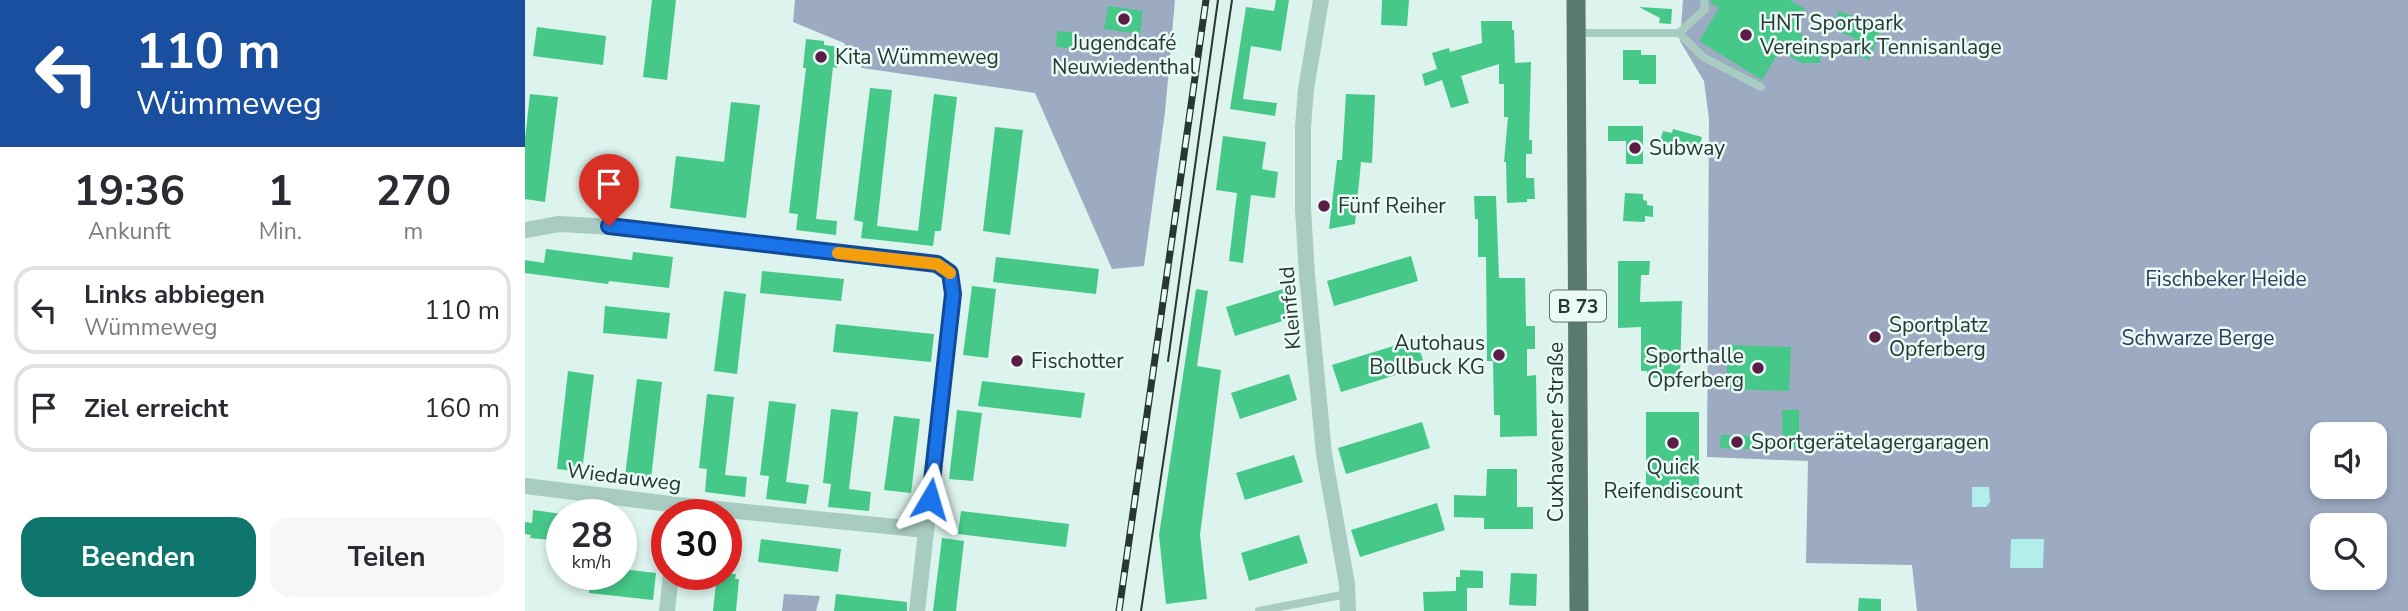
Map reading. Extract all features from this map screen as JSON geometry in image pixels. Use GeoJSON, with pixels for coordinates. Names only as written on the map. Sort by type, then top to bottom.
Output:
{"type":"FeatureCollection","features":[{"type":"Feature","properties":{"kind":"main road","name":"Cuxhavener Straße"},"geometry":{"type":"LineString","coordinates":[[1576,0],[1580,611]]}},
{"type":"Feature","properties":{"kind":"street","name":"Kleinfeld"},"geometry":{"type":"LineString","coordinates":[[1321,0],[1306,89],[1303,196],[1307,275],[1324,454],[1348,603]]}},
{"type":"Feature","properties":{"kind":"street"},"geometry":{"type":"LineString","coordinates":[[525,230],[559,224],[630,228],[937,264],[950,273],[953,294],[917,611]]}},
{"type":"Feature","properties":{"kind":"street","name":"Wiedauweg"},"geometry":{"type":"LineString","coordinates":[[525,486],[651,506]]}},
{"type":"Feature","properties":{"kind":"street","name":"Wiedauweg"},"geometry":{"type":"LineString","coordinates":[[742,515],[926,530]]}},
{"type":"Feature","properties":{"kind":"street"},"geometry":{"type":"LineString","coordinates":[[667,611],[669,590]]}},
{"type":"Feature","properties":{"kind":"lane"},"geometry":{"type":"LineString","coordinates":[[1576,33],[1679,33],[1705,9],[1704,0]]}},
{"type":"Feature","properties":{"kind":"lane"},"geometry":{"type":"LineString","coordinates":[[1679,33],[1703,57],[1761,87]]}},
{"type":"Feature","properties":{"kind":"lane"},"geometry":{"type":"LineString","coordinates":[[1259,611],[1348,603]]}},
{"type":"Feature","properties":{"kind":"green space"},"geometry":{"type":"Polygon","coordinates":[[[795,0],[1175,0],[1165,112],[1144,266],[1112,269],[1035,93],[862,68],[844,43],[793,22],[795,0]]]}},
{"type":"Feature","properties":{"kind":"green space"},"geometry":{"type":"Polygon","coordinates":[[[1683,0],[2408,0],[2408,611],[1917,611],[1912,565],[1806,563],[1808,461],[1707,457],[1709,119],[1704,81],[1680,41],[1683,0]]]}},
{"type":"Feature","properties":{"kind":"green space"},"geometry":{"type":"Polygon","coordinates":[[[784,594],[820,596],[816,611],[782,611],[784,594]]]}},
{"type":"Feature","properties":{"kind":"sand"},"geometry":{"type":"Polygon","coordinates":[[[1972,487],[1989,487],[1990,502],[1986,507],[1972,507],[1972,487]]]}},
{"type":"Feature","properties":{"kind":"sand"},"geometry":{"type":"Polygon","coordinates":[[[2011,539],[2044,539],[2043,568],[2010,568],[2011,539]]]}},
{"type":"Feature","properties":{"kind":"building"},"geometry":{"type":"Polygon","coordinates":[[[652,0],[676,0],[667,80],[643,77],[652,0]]]}},
{"type":"Feature","properties":{"kind":"building"},"geometry":{"type":"Polygon","coordinates":[[[1276,0],[1289,0],[1281,51],[1251,46],[1243,99],[1277,103],[1275,116],[1230,109],[1246,7],[1274,11],[1276,0]]]}},
{"type":"Feature","properties":{"kind":"building"},"geometry":{"type":"Polygon","coordinates":[[[1382,0],[1409,0],[1407,26],[1381,25],[1382,0]]]}},
{"type":"Feature","properties":{"kind":"building","name":"HNT Sportpark Vereinspark Tennisanlage"},"geometry":{"type":"Polygon","coordinates":[[[1711,0],[1790,0],[1805,9],[1793,29],[1815,42],[1821,42],[1820,63],[1801,63],[1780,50],[1762,80],[1699,41],[1719,8],[1711,3],[1711,0]]]}},
{"type":"Feature","properties":{"kind":"building","name":"Jugendcafé Neuwiedenthal"},"geometry":{"type":"Polygon","coordinates":[[[1108,6],[1143,11],[1140,34],[1104,29],[1108,6]]]}},
{"type":"Feature","properties":{"kind":"building"},"geometry":{"type":"Polygon","coordinates":[[[1639,7],[1672,9],[1671,24],[1659,23],[1660,18],[1639,7]]]}},
{"type":"Feature","properties":{"kind":"building"},"geometry":{"type":"Polygon","coordinates":[[[1839,11],[1882,27],[1869,60],[1850,52],[1855,38],[1832,29],[1839,11]]]}},
{"type":"Feature","properties":{"kind":"building"},"geometry":{"type":"Polygon","coordinates":[[[1481,21],[1512,21],[1515,63],[1531,62],[1529,140],[1532,140],[1532,154],[1526,154],[1526,178],[1534,178],[1535,199],[1527,199],[1527,202],[1507,203],[1504,162],[1508,117],[1504,117],[1504,84],[1499,84],[1499,64],[1461,76],[1469,103],[1451,108],[1442,80],[1425,86],[1422,74],[1437,69],[1432,53],[1449,48],[1450,52],[1482,43],[1481,21]]]}},
{"type":"Feature","properties":{"kind":"building"},"geometry":{"type":"Polygon","coordinates":[[[537,27],[606,36],[603,65],[533,56],[537,27]]]}},
{"type":"Feature","properties":{"kind":"building"},"geometry":{"type":"Polygon","coordinates":[[[1057,31],[1079,33],[1078,49],[1056,47],[1057,31]]]}},
{"type":"Feature","properties":{"kind":"building"},"geometry":{"type":"Polygon","coordinates":[[[806,39],[824,41],[824,45],[840,47],[837,68],[833,67],[816,219],[837,221],[836,235],[796,230],[798,214],[789,213],[806,68],[803,68],[806,39]]]}},
{"type":"Feature","properties":{"kind":"building"},"geometry":{"type":"Polygon","coordinates":[[[1623,50],[1641,50],[1641,55],[1656,55],[1656,84],[1623,80],[1623,50]]]}},
{"type":"Feature","properties":{"kind":"building"},"geometry":{"type":"Polygon","coordinates":[[[870,88],[892,90],[877,226],[918,231],[934,94],[957,97],[941,231],[935,231],[933,246],[861,238],[863,222],[854,220],[870,88]]]}},
{"type":"Feature","properties":{"kind":"building"},"geometry":{"type":"Polygon","coordinates":[[[530,94],[558,97],[545,202],[525,199],[525,139],[530,94]]]}},
{"type":"Feature","properties":{"kind":"building"},"geometry":{"type":"Polygon","coordinates":[[[1346,94],[1375,95],[1372,163],[1361,162],[1355,224],[1329,229],[1337,160],[1342,160],[1346,94]]]}},
{"type":"Feature","properties":{"kind":"building"},"geometry":{"type":"Polygon","coordinates":[[[731,102],[760,105],[746,218],[670,208],[676,156],[724,162],[731,102]]]}},
{"type":"Feature","properties":{"kind":"building","name":"Subway"},"geometry":{"type":"Polygon","coordinates":[[[1608,126],[1643,126],[1643,164],[1626,164],[1626,141],[1608,141],[1608,126]]]}},
{"type":"Feature","properties":{"kind":"building"},"geometry":{"type":"Polygon","coordinates":[[[995,127],[1023,130],[1010,235],[983,231],[995,127]]]}},
{"type":"Feature","properties":{"kind":"building"},"geometry":{"type":"Polygon","coordinates":[[[1673,129],[1702,137],[1698,152],[1660,141],[1663,131],[1672,133],[1673,129]]]}},
{"type":"Feature","properties":{"kind":"building"},"geometry":{"type":"Polygon","coordinates":[[[1223,136],[1266,142],[1262,169],[1278,172],[1275,198],[1251,195],[1243,263],[1229,261],[1237,193],[1216,190],[1223,136]]]}},
{"type":"Feature","properties":{"kind":"building"},"geometry":{"type":"Polygon","coordinates":[[[1625,193],[1643,194],[1647,205],[1653,206],[1653,217],[1645,216],[1645,222],[1623,221],[1625,193]]]}},
{"type":"Feature","properties":{"kind":"building"},"geometry":{"type":"Polygon","coordinates":[[[1474,196],[1496,196],[1499,278],[1525,278],[1526,326],[1535,326],[1535,349],[1527,349],[1527,376],[1536,375],[1537,436],[1500,437],[1500,415],[1494,415],[1493,361],[1487,361],[1486,257],[1478,257],[1478,219],[1475,219],[1474,196]]]}},
{"type":"Feature","properties":{"kind":"building"},"geometry":{"type":"Polygon","coordinates":[[[546,249],[632,260],[633,252],[673,257],[669,288],[609,281],[608,284],[525,273],[525,260],[544,263],[546,249]]]}},
{"type":"Feature","properties":{"kind":"building"},"geometry":{"type":"Polygon","coordinates":[[[1411,256],[1418,281],[1334,306],[1327,281],[1411,256]]]}},
{"type":"Feature","properties":{"kind":"building"},"geometry":{"type":"Polygon","coordinates":[[[996,257],[1099,269],[1096,294],[993,282],[996,257]]]}},
{"type":"Feature","properties":{"kind":"building"},"geometry":{"type":"Polygon","coordinates":[[[1618,261],[1650,261],[1649,275],[1641,275],[1640,302],[1682,301],[1680,378],[1647,378],[1647,371],[1641,371],[1641,327],[1618,328],[1618,261]]]}},
{"type":"Feature","properties":{"kind":"building"},"geometry":{"type":"Polygon","coordinates":[[[762,271],[844,279],[841,301],[760,293],[762,271]]]}},
{"type":"Feature","properties":{"kind":"building"},"geometry":{"type":"Polygon","coordinates":[[[972,286],[996,289],[988,358],[963,355],[972,286]]]}},
{"type":"Feature","properties":{"kind":"building"},"geometry":{"type":"Polygon","coordinates":[[[1196,289],[1208,291],[1197,366],[1221,370],[1200,535],[1207,599],[1166,604],[1159,535],[1196,289]]]}},
{"type":"Feature","properties":{"kind":"building"},"geometry":{"type":"Polygon","coordinates":[[[1283,289],[1292,318],[1235,336],[1226,307],[1283,289]]]}},
{"type":"Feature","properties":{"kind":"building"},"geometry":{"type":"Polygon","coordinates":[[[724,291],[746,294],[737,374],[714,371],[724,291]]]}},
{"type":"Feature","properties":{"kind":"building"},"geometry":{"type":"Polygon","coordinates":[[[605,306],[670,313],[667,339],[603,333],[605,306]]]}},
{"type":"Feature","properties":{"kind":"building"},"geometry":{"type":"Polygon","coordinates":[[[836,324],[934,334],[931,362],[833,352],[836,324]]]}},
{"type":"Feature","properties":{"kind":"building"},"geometry":{"type":"Polygon","coordinates":[[[1416,339],[1425,366],[1341,392],[1332,365],[1416,339]]]}},
{"type":"Feature","properties":{"kind":"building","name":"Sporthalle Opferberg"},"geometry":{"type":"Polygon","coordinates":[[[1728,345],[1791,347],[1789,391],[1726,389],[1728,345]]]}},
{"type":"Feature","properties":{"kind":"building"},"geometry":{"type":"Polygon","coordinates":[[[568,371],[594,375],[582,472],[557,469],[568,371]]]}},
{"type":"Feature","properties":{"kind":"building"},"geometry":{"type":"Polygon","coordinates":[[[1289,374],[1297,400],[1240,419],[1231,393],[1289,374]]]}},
{"type":"Feature","properties":{"kind":"building"},"geometry":{"type":"Polygon","coordinates":[[[637,379],[662,382],[651,479],[625,476],[637,379]]]}},
{"type":"Feature","properties":{"kind":"building"},"geometry":{"type":"Polygon","coordinates":[[[982,381],[1085,393],[1081,418],[978,406],[982,381]]]}},
{"type":"Feature","properties":{"kind":"building"},"geometry":{"type":"Polygon","coordinates":[[[707,394],[734,397],[725,475],[747,477],[745,497],[705,492],[707,469],[699,468],[707,394]]]}},
{"type":"Feature","properties":{"kind":"building"},"geometry":{"type":"Polygon","coordinates":[[[769,401],[796,404],[786,482],[809,485],[806,504],[766,499],[769,476],[760,475],[769,401]]]}},
{"type":"Feature","properties":{"kind":"building"},"geometry":{"type":"Polygon","coordinates":[[[831,409],[858,412],[849,489],[871,492],[869,511],[828,507],[831,484],[823,483],[831,409]]]}},
{"type":"Feature","properties":{"kind":"building"},"geometry":{"type":"Polygon","coordinates":[[[957,410],[982,413],[973,481],[949,479],[957,410]]]}},
{"type":"Feature","properties":{"kind":"building"},"geometry":{"type":"Polygon","coordinates":[[[1782,410],[1799,410],[1799,448],[1783,448],[1782,410]]]}},
{"type":"Feature","properties":{"kind":"building","name":"Quick Reifendiscount"},"geometry":{"type":"Polygon","coordinates":[[[1646,412],[1699,412],[1699,500],[1646,500],[1646,412]]]}},
{"type":"Feature","properties":{"kind":"building"},"geometry":{"type":"Polygon","coordinates":[[[894,416],[920,419],[911,493],[884,490],[894,416]]]}},
{"type":"Feature","properties":{"kind":"building"},"geometry":{"type":"Polygon","coordinates":[[[1422,422],[1430,448],[1346,474],[1338,448],[1422,422]]]}},
{"type":"Feature","properties":{"kind":"building","name":"Sportgerätelagergaragen"},"geometry":{"type":"Polygon","coordinates":[[[1721,435],[1753,436],[1752,449],[1720,448],[1721,435]]]}},
{"type":"Feature","properties":{"kind":"building"},"geometry":{"type":"Polygon","coordinates":[[[1294,455],[1303,482],[1245,500],[1236,473],[1294,455]]]}},
{"type":"Feature","properties":{"kind":"building"},"geometry":{"type":"Polygon","coordinates":[[[1487,469],[1517,469],[1517,507],[1533,507],[1533,529],[1484,529],[1484,518],[1454,517],[1454,495],[1486,496],[1487,469]]]}},
{"type":"Feature","properties":{"kind":"building"},"geometry":{"type":"Polygon","coordinates":[[[1437,503],[1445,530],[1360,557],[1351,530],[1437,503]]]}},
{"type":"Feature","properties":{"kind":"building"},"geometry":{"type":"Polygon","coordinates":[[[533,510],[546,512],[546,540],[530,538],[531,535],[525,534],[525,522],[532,523],[533,510]]]}},
{"type":"Feature","properties":{"kind":"building"},"geometry":{"type":"Polygon","coordinates":[[[961,511],[1069,524],[1066,547],[958,534],[961,511]]]}},
{"type":"Feature","properties":{"kind":"building"},"geometry":{"type":"Polygon","coordinates":[[[1299,535],[1308,563],[1249,581],[1241,553],[1299,535]]]}},
{"type":"Feature","properties":{"kind":"building"},"geometry":{"type":"Polygon","coordinates":[[[942,538],[964,541],[956,611],[933,611],[942,538]]]}},
{"type":"Feature","properties":{"kind":"building"},"geometry":{"type":"Polygon","coordinates":[[[761,539],[841,549],[838,572],[758,562],[761,539]]]}},
{"type":"Feature","properties":{"kind":"building"},"geometry":{"type":"Polygon","coordinates":[[[1460,570],[1483,571],[1483,588],[1467,588],[1467,611],[1424,611],[1423,592],[1456,591],[1456,577],[1460,577],[1460,570]]]}},
{"type":"Feature","properties":{"kind":"building"},"geometry":{"type":"Polygon","coordinates":[[[637,571],[651,572],[653,600],[589,593],[589,590],[637,590],[637,571]]]}},
{"type":"Feature","properties":{"kind":"building"},"geometry":{"type":"Polygon","coordinates":[[[1511,573],[1537,574],[1536,606],[1509,605],[1511,573]]]}},
{"type":"Feature","properties":{"kind":"building"},"geometry":{"type":"Polygon","coordinates":[[[715,590],[738,590],[736,611],[713,611],[715,590]]]}},
{"type":"Feature","properties":{"kind":"building"},"geometry":{"type":"Polygon","coordinates":[[[836,594],[907,602],[907,611],[834,611],[836,594]]]}},
{"type":"Feature","properties":{"kind":"building"},"geometry":{"type":"Polygon","coordinates":[[[1859,598],[1881,599],[1881,611],[1858,611],[1859,598]]]}},
{"type":"Feature","properties":{"kind":"tram line"},"geometry":{"type":"LineString","coordinates":[[1168,361],[1218,0]]}},
{"type":"Feature","properties":{"kind":"tram line"},"geometry":{"type":"LineString","coordinates":[[1141,611],[1232,0]]}},
{"type":"Feature","properties":{"kind":"railway"},"geometry":{"type":"LineString","coordinates":[[1119,611],[1206,0]]}},
{"type":"Feature","properties":{"kind":"slow traffic"},"geometry":{"type":"LineString","coordinates":[[838,253],[937,264],[950,273]]}},
{"type":"Feature","properties":{"kind":"place","name":"Jugendcafé Neuwiedenthal"},"geometry":{"type":"Point","coordinates":[1124,19]}},
{"type":"Feature","properties":{"kind":"place","name":"HNT Sportpark Vereinspark Tennisanlage"},"geometry":{"type":"Point","coordinates":[1746,35]}},
{"type":"Feature","properties":{"kind":"place","name":"Kita Wümmeweg"},"geometry":{"type":"Point","coordinates":[821,57]}},
{"type":"Feature","properties":{"kind":"place","name":"Subway"},"geometry":{"type":"Point","coordinates":[1635,148]}},
{"type":"Feature","properties":{"kind":"place","name":"Fünf Reiher"},"geometry":{"type":"Point","coordinates":[1324,206]}},
{"type":"Feature","properties":{"kind":"place","name":"Sportplatz Opferberg"},"geometry":{"type":"Point","coordinates":[1875,337]}},
{"type":"Feature","properties":{"kind":"place","name":"Autohaus Bollbuck KG"},"geometry":{"type":"Point","coordinates":[1499,355]}},
{"type":"Feature","properties":{"kind":"place","name":"Fischotter"},"geometry":{"type":"Point","coordinates":[1017,361]}},
{"type":"Feature","properties":{"kind":"place","name":"Sporthalle Opferberg"},"geometry":{"type":"Point","coordinates":[1758,368]}},
{"type":"Feature","properties":{"kind":"place","name":"Sportgerätelagergaragen"},"geometry":{"type":"Point","coordinates":[1737,442]}},
{"type":"Feature","properties":{"kind":"place","name":"Quick Reifendiscount"},"geometry":{"type":"Point","coordinates":[1673,443]}},
{"type":"Feature","properties":{"kind":"route"},"geometry":{"type":"LineString","coordinates":[[609,226],[937,264],[950,273],[953,294],[930,499]]}},
{"type":"Feature","properties":{"kind":"park label","name":"Fischbeker Heide"},"geometry":{"type":"Point","coordinates":[2226,279]}},
{"type":"Feature","properties":{"kind":"park label","name":"Schwarze Berge"},"geometry":{"type":"Point","coordinates":[2198,338]}}]}
